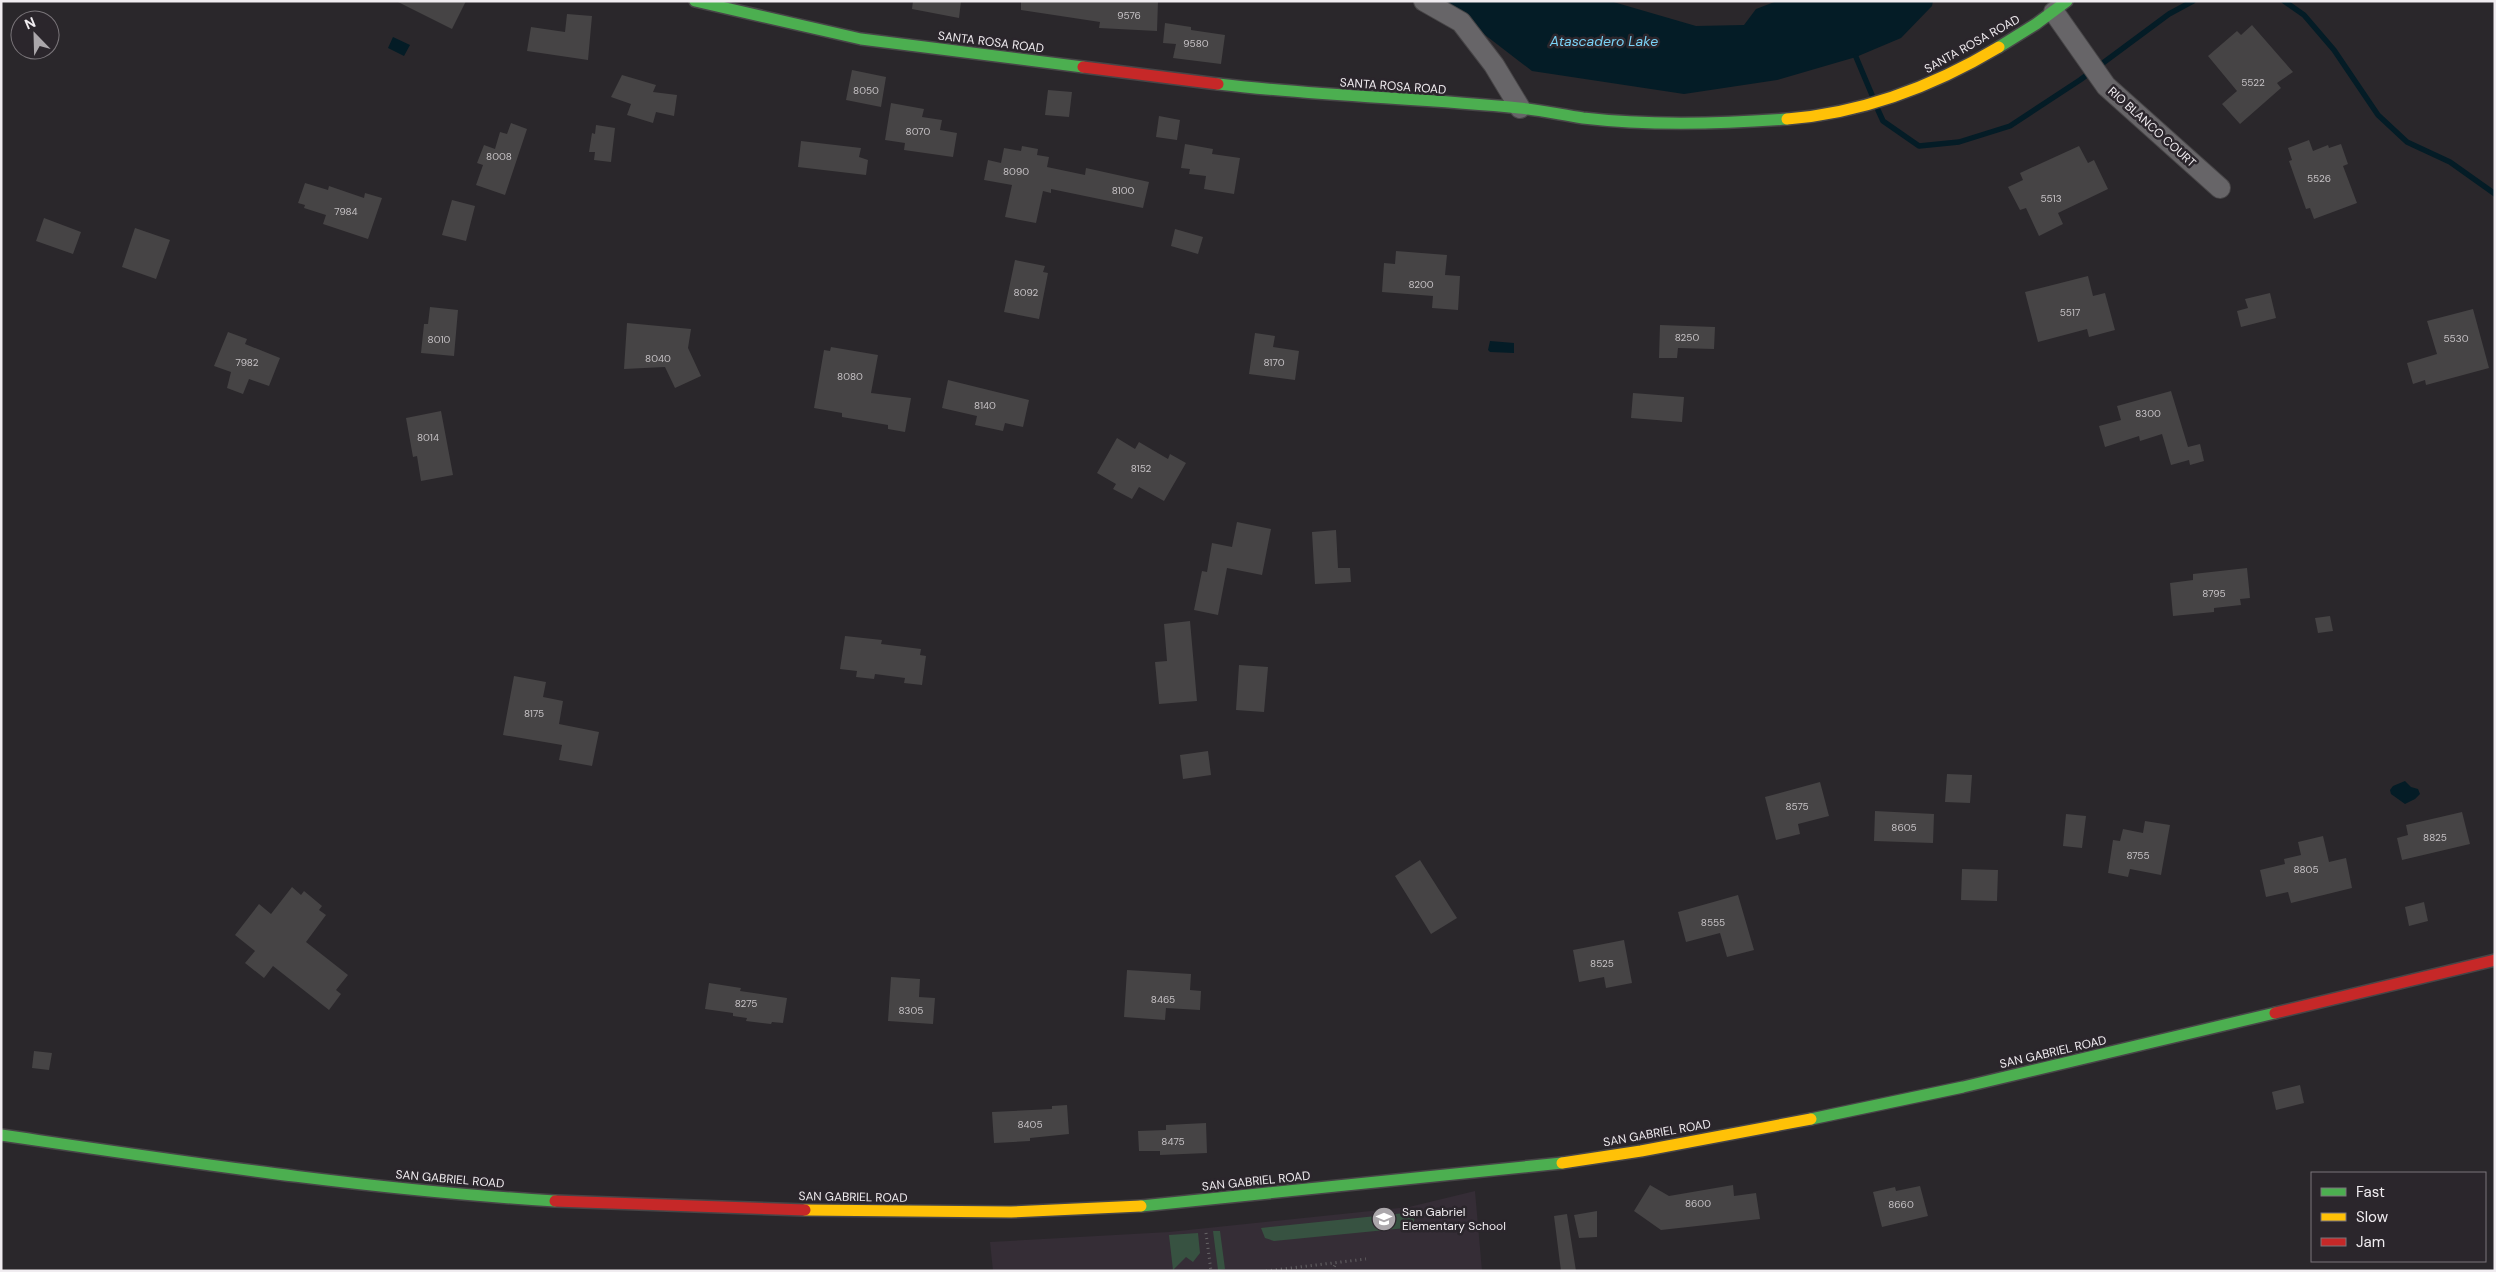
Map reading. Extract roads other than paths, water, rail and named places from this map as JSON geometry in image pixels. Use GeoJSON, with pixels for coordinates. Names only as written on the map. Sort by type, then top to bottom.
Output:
{"type":"FeatureCollection","features":[{"type":"Feature","properties":{"kind":"street","name":"SANTA ROSA ROAD"},"geometry":{"type":"LineString","coordinates":[[695,1],[773,20],[870,40],[1292,93],[1520,108],[1584,118],[1678,124],[1761,121],[1843,110],[1885,100],[1937,81],[1992,52],[2060,7]]}},
{"type":"Feature","properties":{"kind":"street"},"geometry":{"type":"LineString","coordinates":[[1424,1],[1461,22],[1494,65],[1520,108]]}},
{"type":"Feature","properties":{"kind":"street","name":"RIO BLANCO COURT"},"geometry":{"type":"LineString","coordinates":[[2060,7],[2081,53],[2106,86],[2220,188]]}},
{"type":"Feature","properties":{"kind":"street","name":"SAN GABRIEL ROAD"},"geometry":{"type":"LineString","coordinates":[[1,1135],[315,1180],[422,1192],[531,1200],[729,1208],[901,1212],[971,1213],[1078,1210],[1193,1201],[1487,1171],[1644,1151],[1845,1112],[2044,1068],[2495,960]]}},
{"type":"Feature","properties":{"kind":"water","name":"Atascadero Lake"},"geometry":{"type":"Polygon","coordinates":[[[1441,1],[1610,1],[1696,26],[1744,25],[1756,9],[1777,1],[1933,1],[1932,6],[1901,38],[1856,57],[1777,80],[1684,94],[1532,71],[1441,1]]]}},
{"type":"Feature","properties":{"kind":"water"},"geometry":{"type":"Polygon","coordinates":[[[393,37],[410,45],[404,56],[388,48],[393,37]]]}},
{"type":"Feature","properties":{"kind":"water"},"geometry":{"type":"Polygon","coordinates":[[[1490,341],[1514,343],[1514,353],[1490,352],[1488,350],[1490,341]]]}},
{"type":"Feature","properties":{"kind":"water"},"geometry":{"type":"Polygon","coordinates":[[[2405,781],[2411,787],[2418,789],[2420,794],[2405,804],[2391,794],[2390,790],[2393,786],[2405,781]]]}},
{"type":"Feature","properties":{"kind":"waterway"},"geometry":{"type":"LineString","coordinates":[[1878,110],[1883,121],[1919,146],[1959,142],[2010,126],[2080,80],[2169,14],[2193,1]]}},
{"type":"Feature","properties":{"kind":"waterway"},"geometry":{"type":"LineString","coordinates":[[2284,1],[2304,15],[2334,50],[2378,115],[2407,142],[2450,162],[2495,194]]}},
{"type":"Feature","properties":{"kind":"waterway"},"geometry":{"type":"LineString","coordinates":[[1856,57],[1872,95]]}},
{"type":"Feature","properties":{"kind":"place","name":"San Gabriel Elementary School"},"geometry":{"type":"Point","coordinates":[1384,1219]}}]}
